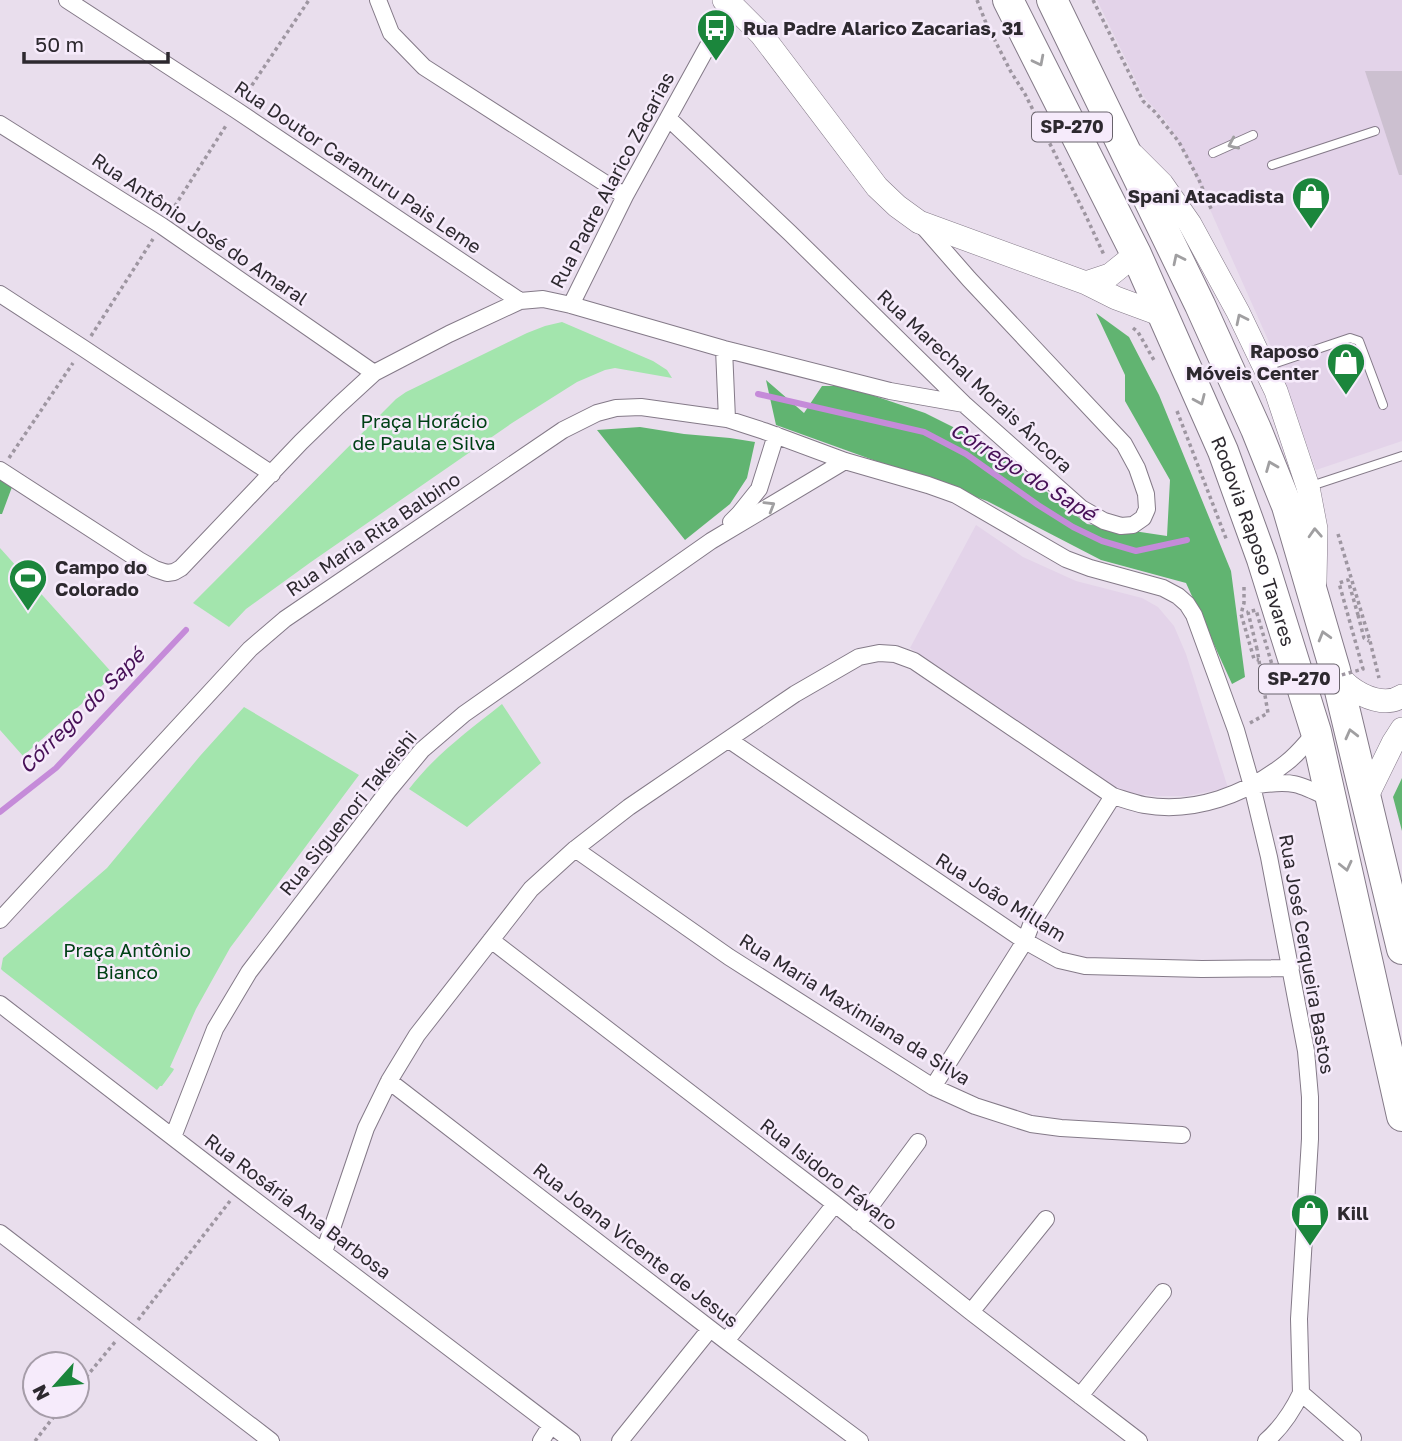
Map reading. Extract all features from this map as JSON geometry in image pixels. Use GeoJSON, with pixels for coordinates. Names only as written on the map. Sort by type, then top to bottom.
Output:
{"type":"FeatureCollection","features":[{"type":"Feature","properties":{"kind":"highway","name":"Rodovia Raposo Tavares"},"geometry":{"type":"LineString","coordinates":[[1008,0],[1136,254],[1223,451],[1262,559],[1316,732],[1402,1116]]}},
{"type":"Feature","properties":{"kind":"highway","name":"Rodovia Raposo Tavares"},"geometry":{"type":"LineString","coordinates":[[1052,0],[1200,305],[1256,429],[1287,506],[1335,670],[1402,949]]}},
{"type":"Feature","properties":{"kind":"street","name":"Rua Doutor Caramuru Pais Leme"},"geometry":{"type":"LineString","coordinates":[[67,0],[236,110],[520,302]]}},
{"type":"Feature","properties":{"kind":"street"},"geometry":{"type":"LineString","coordinates":[[378,0],[391,33],[424,67],[625,196]]}},
{"type":"Feature","properties":{"kind":"street","name":"Rua Padre Alarico Zacarias"},"geometry":{"type":"LineString","coordinates":[[0,470],[155,569],[167,573],[181,568],[338,406],[374,373],[449,334],[520,302],[543,299],[571,305],[625,196],[728,2]]}},
{"type":"Feature","properties":{"kind":"street"},"geometry":{"type":"LineString","coordinates":[[728,2],[761,34],[877,187],[919,222],[1094,280],[1116,298],[1162,315]]}},
{"type":"Feature","properties":{"kind":"street","name":"Rua Marechal Morais Âncora"},"geometry":{"type":"LineString","coordinates":[[668,118],[964,404],[1081,508],[1104,521],[1121,526],[1133,525],[1143,518],[1147,509],[1146,494],[1137,468],[1124,444],[919,222]]}},
{"type":"Feature","properties":{"kind":"street","name":"Rua Antônio José do Amaral"},"geometry":{"type":"LineString","coordinates":[[0,124],[162,226],[374,373]]}},
{"type":"Feature","properties":{"kind":"street"},"geometry":{"type":"LineString","coordinates":[[1121,142],[1162,184],[1190,225],[1238,312],[1276,391],[1308,487],[1316,529],[1314,601]]}},
{"type":"Feature","properties":{"kind":"street"},"geometry":{"type":"LineString","coordinates":[[1094,280],[1118,270],[1136,254]]}},
{"type":"Feature","properties":{"kind":"street"},"geometry":{"type":"LineString","coordinates":[[0,294],[272,474]]}},
{"type":"Feature","properties":{"kind":"street"},"geometry":{"type":"LineString","coordinates":[[571,305],[724,349],[890,391],[964,404]]}},
{"type":"Feature","properties":{"kind":"street"},"geometry":{"type":"LineString","coordinates":[[724,349],[727,419]]}},
{"type":"Feature","properties":{"kind":"street","name":"Rua Maria Rita Balbino"},"geometry":{"type":"LineString","coordinates":[[0,920],[250,649],[285,619],[563,430],[597,413],[616,408],[641,407],[727,419],[845,461],[956,495],[1066,559],[1163,588],[1178,596]]}},
{"type":"Feature","properties":{"kind":"street","name":"Rua Siguenori Takeishi"},"geometry":{"type":"LineString","coordinates":[[711,541],[740,514],[759,489],[776,435]]}},
{"type":"Feature","properties":{"kind":"street","name":"Rua Siguenori Takeishi"},"geometry":{"type":"LineString","coordinates":[[173,1137],[215,1029],[249,972],[422,750],[464,714],[711,541],[845,461]]}},
{"type":"Feature","properties":{"kind":"street","name":"Rua José Cerqueira Bastos"},"geometry":{"type":"LineString","coordinates":[[1178,596],[1194,615],[1236,730],[1252,786],[1269,857],[1306,1051],[1310,1097],[1299,1319],[1301,1392]]}},
{"type":"Feature","properties":{"kind":"street"},"geometry":{"type":"LineString","coordinates":[[324,1252],[366,1128],[389,1081],[417,1035],[531,889],[575,849],[629,807],[794,694],[859,657],[879,653],[895,654],[914,661],[1113,796],[1145,805],[1173,806],[1209,802],[1252,786],[1280,782],[1302,785],[1332,800]]}},
{"type":"Feature","properties":{"kind":"street"},"geometry":{"type":"LineString","coordinates":[[1335,670],[1348,686],[1362,694],[1392,698]]}},
{"type":"Feature","properties":{"kind":"street"},"geometry":{"type":"LineString","coordinates":[[1366,798],[1402,729]]}},
{"type":"Feature","properties":{"kind":"street"},"geometry":{"type":"LineString","coordinates":[[1252,786],[1286,763],[1316,732]]}},
{"type":"Feature","properties":{"kind":"street","name":"Rua João Millam"},"geometry":{"type":"LineString","coordinates":[[729,740],[1025,942],[1059,960],[1085,966],[1291,968]]}},
{"type":"Feature","properties":{"kind":"street"},"geometry":{"type":"LineString","coordinates":[[933,1087],[1113,796]]}},
{"type":"Feature","properties":{"kind":"street","name":"Rua Maria Maximiana da Silva"},"geometry":{"type":"LineString","coordinates":[[575,849],[729,957],[933,1087],[975,1106],[1031,1124],[1182,1135]]}},
{"type":"Feature","properties":{"kind":"street","name":"Rua Isidoro Fávaro"},"geometry":{"type":"LineString","coordinates":[[491,940],[1139,1441]]}},
{"type":"Feature","properties":{"kind":"street","name":"Rua Rosária Ana Barbosa"},"geometry":{"type":"LineString","coordinates":[[0,1004],[572,1441]]}},
{"type":"Feature","properties":{"kind":"street","name":"Rua Joana Vicente de Jesus"},"geometry":{"type":"LineString","coordinates":[[389,1081],[710,1329],[860,1441]]}},
{"type":"Feature","properties":{"kind":"street"},"geometry":{"type":"LineString","coordinates":[[858,1223],[918,1142]]}},
{"type":"Feature","properties":{"kind":"street"},"geometry":{"type":"LineString","coordinates":[[726,1341],[835,1204]]}},
{"type":"Feature","properties":{"kind":"street"},"geometry":{"type":"LineString","coordinates":[[971,1312],[1046,1219]]}},
{"type":"Feature","properties":{"kind":"street"},"geometry":{"type":"LineString","coordinates":[[0,1233],[271,1441]]}},
{"type":"Feature","properties":{"kind":"street"},"geometry":{"type":"LineString","coordinates":[[1080,1396],[1163,1292]]}},
{"type":"Feature","properties":{"kind":"street"},"geometry":{"type":"LineString","coordinates":[[620,1441],[710,1329]]}},
{"type":"Feature","properties":{"kind":"street"},"geometry":{"type":"LineString","coordinates":[[1266,1441],[1293,1411],[1301,1392],[1353,1438]]}},
{"type":"Feature","properties":{"kind":"street"},"geometry":{"type":"LineString","coordinates":[[541,1441],[551,1425]]}},
{"type":"Feature","properties":{"kind":"lane"},"geometry":{"type":"LineString","coordinates":[[1272,165],[1375,131]]}},
{"type":"Feature","properties":{"kind":"lane"},"geometry":{"type":"LineString","coordinates":[[1213,153],[1253,135]]}},
{"type":"Feature","properties":{"kind":"lane"},"geometry":{"type":"LineString","coordinates":[[1265,367],[1350,338],[1359,341],[1383,405]]}},
{"type":"Feature","properties":{"kind":"lane"},"geometry":{"type":"LineString","coordinates":[[1308,487],[1402,456]]}},
{"type":"Feature","properties":{"kind":"path"},"geometry":{"type":"LineString","coordinates":[[977,0],[1010,72],[1025,94],[1104,255],[1094,280]]}},
{"type":"Feature","properties":{"kind":"path"},"geometry":{"type":"LineString","coordinates":[[1093,0],[1143,101],[1179,142],[1212,211]]}},
{"type":"Feature","properties":{"kind":"path"},"geometry":{"type":"LineString","coordinates":[[1129,325],[1138,332],[1156,364]]}},
{"type":"Feature","properties":{"kind":"path"},"geometry":{"type":"LineString","coordinates":[[1176,410],[1229,545]]}},
{"type":"Feature","properties":{"kind":"path"},"geometry":{"type":"LineString","coordinates":[[1336,527],[1370,641],[1381,690],[1392,698]]}},
{"type":"Feature","properties":{"kind":"path"},"geometry":{"type":"LineString","coordinates":[[1236,730],[1268,713],[1248,612],[1256,610],[1280,692],[1363,669],[1339,583],[1348,580],[1364,638],[1370,641]]}},
{"type":"Feature","properties":{"kind":"path"},"geometry":{"type":"LineString","coordinates":[[1244,584],[1241,614],[1254,659],[1259,660]]}},
{"type":"Feature","properties":{"kind":"path"},"geometry":{"type":"LineString","coordinates":[[91,1370],[111,1345],[128,1332],[240,1189]]}},
{"type":"Feature","properties":{"kind":"path"},"geometry":{"type":"LineString","coordinates":[[35,1441],[51,1420]]}},
{"type":"Feature","properties":{"kind":"shaded area"},"geometry":{"type":"Polygon","coordinates":[[[1097,0],[1402,0],[1402,441],[1316,470],[1273,351],[1184,151],[1166,121],[1144,97],[1097,0]]]}},
{"type":"Feature","properties":{"kind":"shaded area"},"geometry":{"type":"Polygon","coordinates":[[[976,525],[1023,557],[1076,581],[1142,598],[1158,607],[1174,626],[1186,654],[1228,788],[1186,796],[1122,792],[910,648],[976,525]]]}},
{"type":"Feature","properties":{"kind":"green space"},"geometry":{"type":"Polygon","coordinates":[[[1096,313],[1129,337],[1159,395],[1231,571],[1245,677],[1232,684],[1186,583],[1101,560],[987,501],[776,425],[766,380],[804,413],[822,386],[845,386],[925,413],[987,444],[1087,524],[1167,536],[1170,480],[1125,401],[1125,375],[1096,313]]]}},
{"type":"Feature","properties":{"kind":"green space","name":"Praça Horácio de Paula e Silva"},"geometry":{"type":"Polygon","coordinates":[[[562,322],[653,361],[667,370],[672,378],[615,368],[577,382],[512,423],[311,562],[246,609],[229,627],[193,603],[396,399],[527,333],[562,322]]]}},
{"type":"Feature","properties":{"kind":"green space"},"geometry":{"type":"Polygon","coordinates":[[[640,427],[755,442],[747,478],[730,504],[685,540],[597,430],[640,427]]]}},
{"type":"Feature","properties":{"kind":"green space"},"geometry":{"type":"Polygon","coordinates":[[[0,479],[12,487],[2,514],[0,514],[0,479]]]}},
{"type":"Feature","properties":{"kind":"green space","name":"Campo do Colorado"},"geometry":{"type":"Polygon","coordinates":[[[0,548],[114,675],[23,756],[0,730],[0,548]]]}},
{"type":"Feature","properties":{"kind":"green space"},"geometry":{"type":"Polygon","coordinates":[[[502,704],[541,763],[467,827],[409,789],[441,754],[502,704]]]}},
{"type":"Feature","properties":{"kind":"green space","name":"Praça Antônio Bianco"},"geometry":{"type":"Polygon","coordinates":[[[244,707],[359,775],[230,948],[196,1009],[170,1067],[173,1071],[157,1090],[3,971],[3,958],[107,868],[244,707]]]}},
{"type":"Feature","properties":{"kind":"green space"},"geometry":{"type":"Polygon","coordinates":[[[1402,778],[1402,831],[1393,797],[1402,778]]]}},
{"type":"Feature","properties":{"kind":"building"},"geometry":{"type":"Polygon","coordinates":[[[1365,71],[1402,71],[1402,175],[1399,175],[1365,71]]]}},
{"type":"Feature","properties":{"kind":"waterway","name":"Córrego do Sapé"},"geometry":{"type":"LineString","coordinates":[[758,394],[924,432],[966,454],[1073,527],[1102,541],[1136,551],[1187,540]]}},
{"type":"Feature","properties":{"kind":"waterway","name":"Córrego do Sapé"},"geometry":{"type":"LineString","coordinates":[[0,812],[56,768],[186,630]]}},
{"type":"Feature","properties":{"kind":"place","name":"Rua Padre Alarico Zacarias, 31"},"geometry":{"type":"Point","coordinates":[716,62]}},
{"type":"Feature","properties":{"kind":"place","name":"Spani Atacadista"},"geometry":{"type":"Point","coordinates":[1311,230]}},
{"type":"Feature","properties":{"kind":"place","name":"Raposo Móveis Center"},"geometry":{"type":"Point","coordinates":[1346,396]}},
{"type":"Feature","properties":{"kind":"place","name":"Campo do Colorado"},"geometry":{"type":"Point","coordinates":[28,612]}},
{"type":"Feature","properties":{"kind":"place","name":"Kill"},"geometry":{"type":"Point","coordinates":[1310,1247]}}]}
